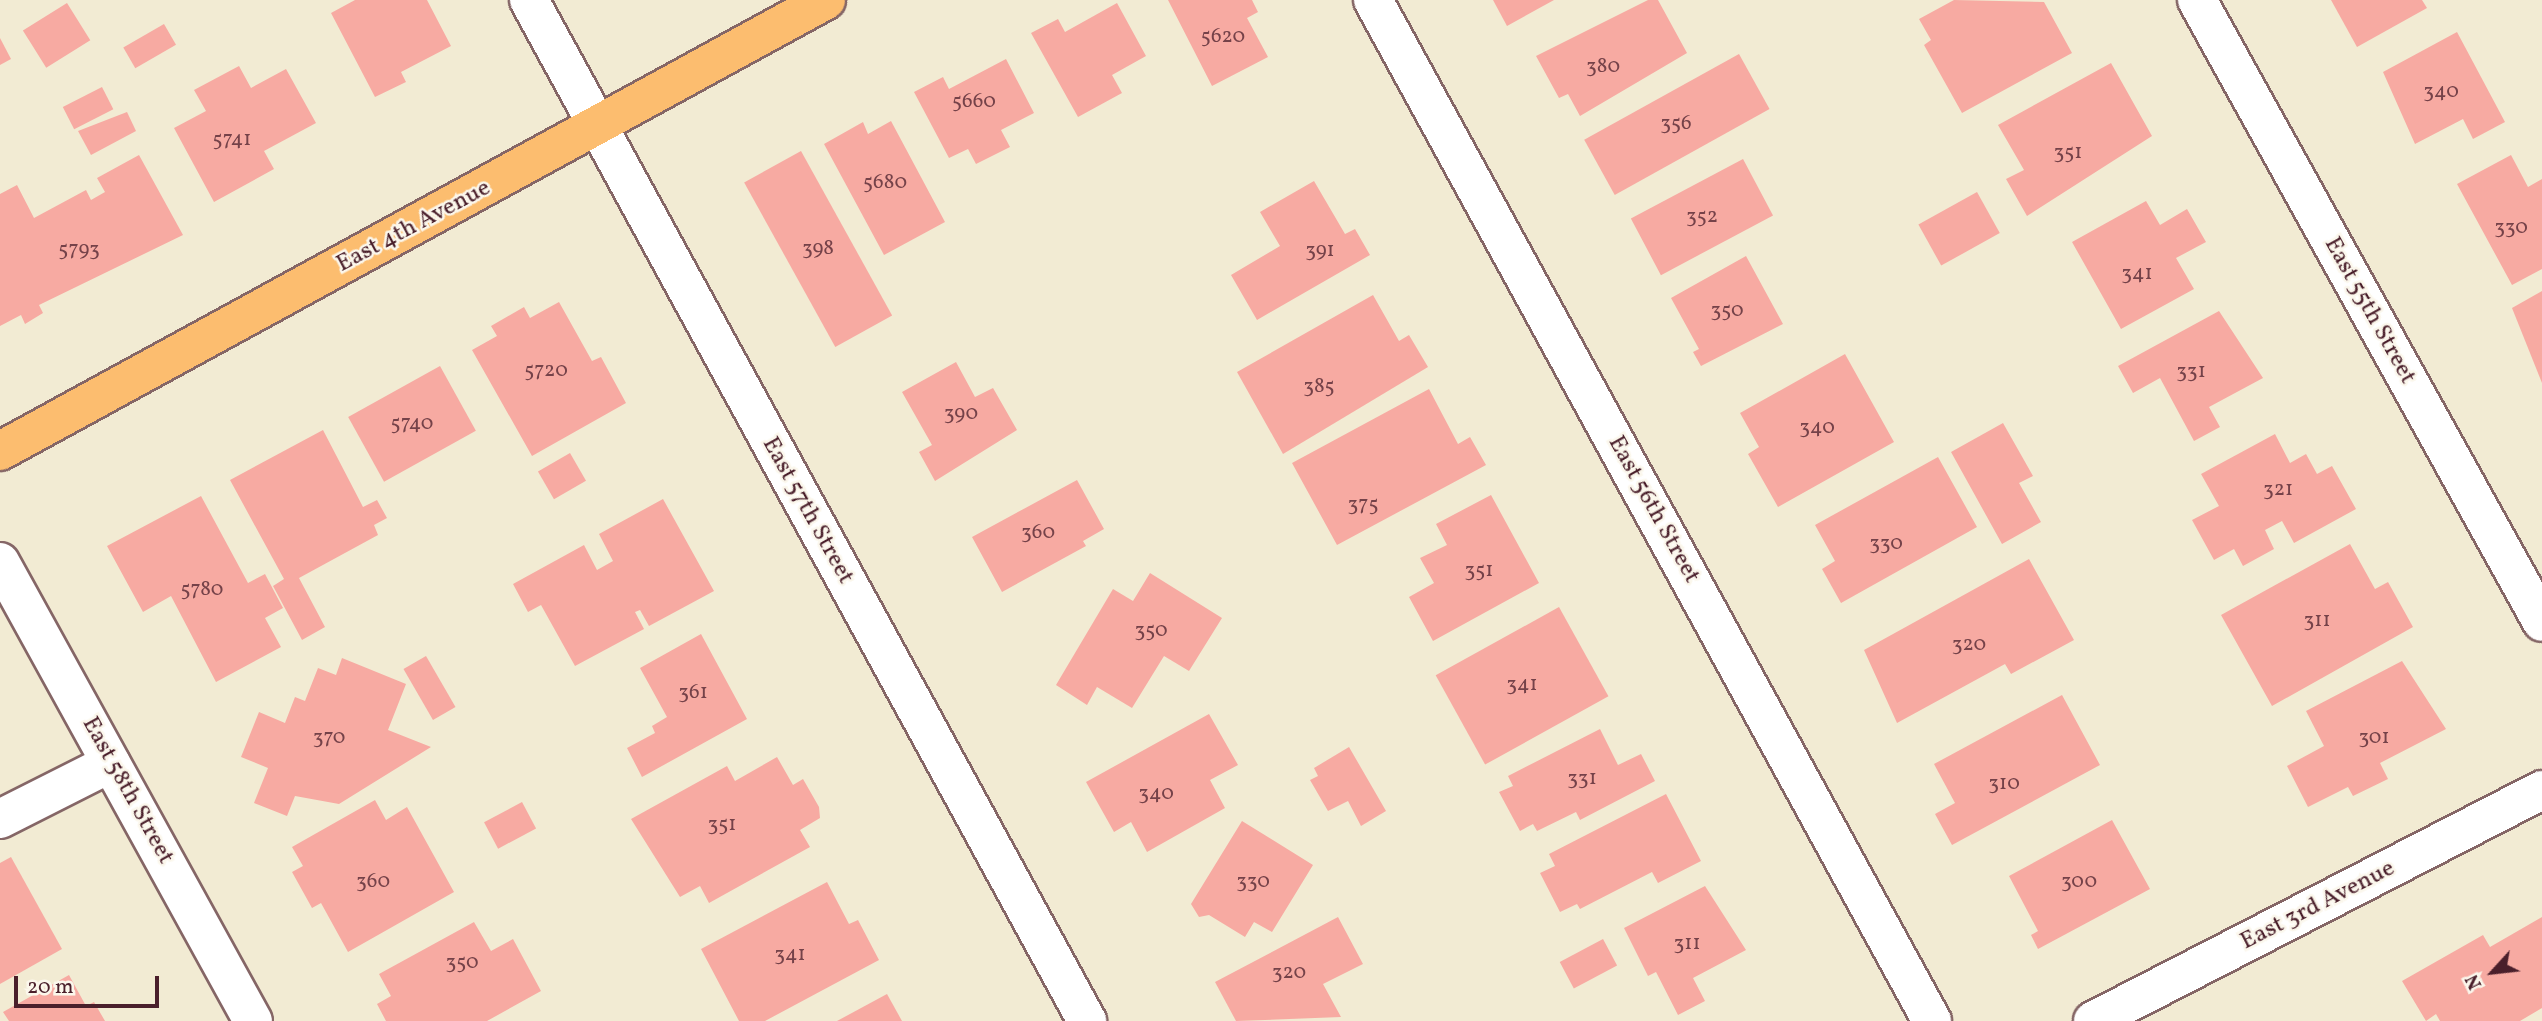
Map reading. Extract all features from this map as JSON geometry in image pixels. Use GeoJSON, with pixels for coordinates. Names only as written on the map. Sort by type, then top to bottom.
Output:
{"type":"FeatureCollection","features":[{"type":"Feature","properties":{"kind":"main road","name":"East 4th Avenue"},"geometry":{"type":"LineString","coordinates":[[0,451],[598,128],[826,0]]}},
{"type":"Feature","properties":{"kind":"street","name":"East 57th Street"},"geometry":{"type":"LineString","coordinates":[[529,0],[1087,1021]]}},
{"type":"Feature","properties":{"kind":"street","name":"East 56th Street"},"geometry":{"type":"LineString","coordinates":[[1373,0],[1932,1021]]}},
{"type":"Feature","properties":{"kind":"street","name":"East 55th Street"},"geometry":{"type":"LineString","coordinates":[[2197,0],[2542,622]]}},
{"type":"Feature","properties":{"kind":"street","name":"East 58th Street"},"geometry":{"type":"LineString","coordinates":[[0,562],[253,1021]]}},
{"type":"Feature","properties":{"kind":"street"},"geometry":{"type":"LineString","coordinates":[[0,819],[111,763]]}},
{"type":"Feature","properties":{"kind":"street","name":"East 3rd Avenue"},"geometry":{"type":"LineString","coordinates":[[2093,1021],[2542,790]]}},
{"type":"Feature","properties":{"kind":"building"},"geometry":{"type":"Polygon","coordinates":[[[355,0],[427,0],[451,46],[401,72],[406,82],[375,97],[331,13],[355,0]]]}},
{"type":"Feature","properties":{"kind":"building"},"geometry":{"type":"Polygon","coordinates":[[[1168,0],[1252,0],[1258,12],[1247,18],[1268,57],[1212,86],[1168,0]]]}},
{"type":"Feature","properties":{"kind":"building"},"geometry":{"type":"Polygon","coordinates":[[[1493,0],[1554,0],[1507,26],[1493,0]]]}},
{"type":"Feature","properties":{"kind":"building"},"geometry":{"type":"Polygon","coordinates":[[[1648,0],[1658,0],[1687,53],[1580,116],[1568,94],[1559,98],[1536,56],[1648,0]]]}},
{"type":"Feature","properties":{"kind":"building"},"geometry":{"type":"Polygon","coordinates":[[[1954,0],[2044,2],[2072,53],[1962,113],[1924,45],[1931,40],[1919,19],[1954,0]]]}},
{"type":"Feature","properties":{"kind":"building"},"geometry":{"type":"Polygon","coordinates":[[[2331,0],[2422,0],[2427,8],[2357,47],[2331,0]]]}},
{"type":"Feature","properties":{"kind":"building"},"geometry":{"type":"Polygon","coordinates":[[[67,3],[90,40],[46,68],[23,31],[67,3]]]}},
{"type":"Feature","properties":{"kind":"building"},"geometry":{"type":"Polygon","coordinates":[[[1117,3],[1146,56],[1112,75],[1122,93],[1078,117],[1031,33],[1058,19],[1065,32],[1117,3]]]}},
{"type":"Feature","properties":{"kind":"building"},"geometry":{"type":"Polygon","coordinates":[[[164,24],[176,45],[135,68],[123,48],[164,24]]]}},
{"type":"Feature","properties":{"kind":"building"},"geometry":{"type":"Polygon","coordinates":[[[2457,32],[2505,122],[2473,139],[2463,119],[2415,144],[2383,72],[2457,32]]]}},
{"type":"Feature","properties":{"kind":"building"},"geometry":{"type":"Polygon","coordinates":[[[0,38],[11,59],[0,65],[0,38]]]}},
{"type":"Feature","properties":{"kind":"building"},"geometry":{"type":"Polygon","coordinates":[[[1739,54],[1770,109],[1615,195],[1584,140],[1739,54]]]}},
{"type":"Feature","properties":{"kind":"building"},"geometry":{"type":"Polygon","coordinates":[[[1006,59],[1034,113],[1001,130],[1010,147],[976,164],[968,149],[949,158],[914,92],[943,77],[949,89],[1006,59]]]}},
{"type":"Feature","properties":{"kind":"building"},"geometry":{"type":"Polygon","coordinates":[[[2111,63],[2152,136],[2027,216],[2006,179],[2024,170],[1998,125],[2111,63]]]}},
{"type":"Feature","properties":{"kind":"building"},"geometry":{"type":"Polygon","coordinates":[[[239,66],[251,88],[286,69],[316,123],[264,151],[274,169],[214,202],[174,128],[206,111],[194,90],[239,66]]]}},
{"type":"Feature","properties":{"kind":"building"},"geometry":{"type":"Polygon","coordinates":[[[102,87],[113,109],[74,129],[63,107],[102,87]]]}},
{"type":"Feature","properties":{"kind":"building"},"geometry":{"type":"Polygon","coordinates":[[[127,112],[136,131],[91,155],[78,131],[127,112]]]}},
{"type":"Feature","properties":{"kind":"building"},"geometry":{"type":"Polygon","coordinates":[[[891,121],[945,222],[884,255],[824,144],[863,122],[868,134],[891,121]]]}},
{"type":"Feature","properties":{"kind":"building"},"geometry":{"type":"Polygon","coordinates":[[[801,151],[892,315],[835,347],[744,183],[801,151]]]}},
{"type":"Feature","properties":{"kind":"building"},"geometry":{"type":"Polygon","coordinates":[[[139,155],[183,235],[39,305],[43,313],[25,324],[21,315],[0,326],[0,194],[17,185],[34,218],[86,190],[91,200],[105,192],[97,178],[139,155]]]}},
{"type":"Feature","properties":{"kind":"building"},"geometry":{"type":"Polygon","coordinates":[[[2511,155],[2528,187],[2542,179],[2542,269],[2512,285],[2457,184],[2511,155]]]}},
{"type":"Feature","properties":{"kind":"building"},"geometry":{"type":"Polygon","coordinates":[[[1743,159],[1773,216],[1661,275],[1631,219],[1743,159]]]}},
{"type":"Feature","properties":{"kind":"building"},"geometry":{"type":"Polygon","coordinates":[[[1314,181],[1345,234],[1355,229],[1370,255],[1257,320],[1231,275],[1280,246],[1260,212],[1314,181]]]}},
{"type":"Feature","properties":{"kind":"building"},"geometry":{"type":"Polygon","coordinates":[[[1977,192],[2000,233],[1941,266],[1918,224],[1977,192]]]}},
{"type":"Feature","properties":{"kind":"building"},"geometry":{"type":"Polygon","coordinates":[[[2146,201],[2160,225],[2187,209],[2206,242],[2176,258],[2194,289],[2121,329],[2072,242],[2146,201]]]}},
{"type":"Feature","properties":{"kind":"building"},"geometry":{"type":"Polygon","coordinates":[[[1746,256],[1783,324],[1701,366],[1693,352],[1699,349],[1671,298],[1746,256]]]}},
{"type":"Feature","properties":{"kind":"building"},"geometry":{"type":"Polygon","coordinates":[[[2542,291],[2542,383],[2512,308],[2542,291]]]}},
{"type":"Feature","properties":{"kind":"building"},"geometry":{"type":"Polygon","coordinates":[[[1373,295],[1399,341],[1409,335],[1428,367],[1283,454],[1237,372],[1373,295]]]}},
{"type":"Feature","properties":{"kind":"building"},"geometry":{"type":"Polygon","coordinates":[[[559,302],[592,361],[601,357],[626,403],[532,456],[472,350],[497,336],[491,326],[524,307],[530,318],[559,302]]]}},
{"type":"Feature","properties":{"kind":"building"},"geometry":{"type":"Polygon","coordinates":[[[2219,311],[2263,378],[2209,407],[2220,427],[2194,441],[2160,378],[2133,393],[2118,366],[2219,311]]]}},
{"type":"Feature","properties":{"kind":"building"},"geometry":{"type":"Polygon","coordinates":[[[1845,354],[1894,442],[1778,507],[1748,454],[1759,447],[1740,413],[1845,354]]]}},
{"type":"Feature","properties":{"kind":"building"},"geometry":{"type":"Polygon","coordinates":[[[956,362],[975,397],[993,388],[1017,430],[935,481],[919,452],[932,445],[902,392],[956,362]]]}},
{"type":"Feature","properties":{"kind":"building"},"geometry":{"type":"Polygon","coordinates":[[[440,366],[476,431],[384,482],[348,417],[440,366]]]}},
{"type":"Feature","properties":{"kind":"building"},"geometry":{"type":"Polygon","coordinates":[[[1429,389],[1458,444],[1470,437],[1486,465],[1337,545],[1292,463],[1429,389]]]}},
{"type":"Feature","properties":{"kind":"building"},"geometry":{"type":"Polygon","coordinates":[[[2003,423],[2033,476],[2019,483],[2041,522],[2002,544],[1951,452],[2003,423]]]}},
{"type":"Feature","properties":{"kind":"building"},"geometry":{"type":"Polygon","coordinates":[[[323,430],[363,507],[377,500],[387,518],[374,525],[378,535],[299,578],[325,627],[302,640],[273,586],[284,579],[230,480],[323,430]]]}},
{"type":"Feature","properties":{"kind":"building"},"geometry":{"type":"Polygon","coordinates":[[[2275,434],[2290,463],[2306,454],[2317,474],[2332,466],[2356,509],[2294,543],[2282,521],[2265,530],[2274,549],[2243,566],[2234,549],[2214,560],[2192,520],[2219,506],[2201,474],[2275,434]]]}},
{"type":"Feature","properties":{"kind":"building"},"geometry":{"type":"Polygon","coordinates":[[[570,453],[586,481],[554,499],[538,472],[570,453]]]}},
{"type":"Feature","properties":{"kind":"building"},"geometry":{"type":"Polygon","coordinates":[[[1938,457],[1977,527],[1841,603],[1822,569],[1835,561],[1815,525],[1938,457]]]}},
{"type":"Feature","properties":{"kind":"building"},"geometry":{"type":"Polygon","coordinates":[[[1077,480],[1104,529],[1083,541],[1086,546],[1002,592],[972,537],[1077,480]]]}},
{"type":"Feature","properties":{"kind":"building"},"geometry":{"type":"Polygon","coordinates":[[[1491,495],[1539,583],[1433,641],[1409,597],[1434,583],[1420,558],[1447,545],[1436,524],[1491,495]]]}},
{"type":"Feature","properties":{"kind":"building"},"geometry":{"type":"Polygon","coordinates":[[[201,496],[248,583],[265,574],[283,608],[265,618],[281,647],[216,682],[171,596],[143,612],[107,546],[201,496]]]}},
{"type":"Feature","properties":{"kind":"building"},"geometry":{"type":"Polygon","coordinates":[[[663,499],[714,591],[649,626],[640,610],[635,612],[644,629],[575,666],[541,605],[528,612],[513,584],[584,545],[597,570],[613,561],[599,534],[663,499]]]}},
{"type":"Feature","properties":{"kind":"building"},"geometry":{"type":"Polygon","coordinates":[[[2350,544],[2375,589],[2388,582],[2413,627],[2272,706],[2221,615],[2350,544]]]}},
{"type":"Feature","properties":{"kind":"building"},"geometry":{"type":"Polygon","coordinates":[[[2029,559],[2074,640],[2011,674],[2005,664],[1897,723],[1864,650],[2029,559]]]}},
{"type":"Feature","properties":{"kind":"building"},"geometry":{"type":"Polygon","coordinates":[[[1150,573],[1222,618],[1189,671],[1164,656],[1132,708],[1097,687],[1087,705],[1056,685],[1113,589],[1133,601],[1150,573]]]}},
{"type":"Feature","properties":{"kind":"building"},"geometry":{"type":"Polygon","coordinates":[[[1559,607],[1608,696],[1485,765],[1436,675],[1559,607]]]}},
{"type":"Feature","properties":{"kind":"building"},"geometry":{"type":"Polygon","coordinates":[[[701,634],[747,719],[642,777],[627,748],[655,733],[652,726],[667,717],[640,668],[701,634]]]}},
{"type":"Feature","properties":{"kind":"building"},"geometry":{"type":"Polygon","coordinates":[[[426,656],[455,707],[433,720],[403,669],[426,656]]]}},
{"type":"Feature","properties":{"kind":"building"},"geometry":{"type":"Polygon","coordinates":[[[342,658],[406,684],[388,730],[431,747],[339,804],[295,796],[287,816],[254,803],[268,768],[241,757],[259,712],[285,723],[295,697],[305,701],[318,668],[336,675],[342,658]]]}},
{"type":"Feature","properties":{"kind":"building"},"geometry":{"type":"Polygon","coordinates":[[[2402,661],[2446,729],[2380,763],[2388,779],[2353,796],[2348,787],[2308,807],[2287,766],[2324,746],[2306,711],[2402,661]]]}},
{"type":"Feature","properties":{"kind":"building"},"geometry":{"type":"Polygon","coordinates":[[[2062,695],[2100,765],[1952,845],[1935,814],[1955,803],[1934,764],[2062,695]]]}},
{"type":"Feature","properties":{"kind":"building"},"geometry":{"type":"Polygon","coordinates":[[[1209,714],[1238,765],[1210,780],[1225,808],[1147,852],[1131,822],[1114,832],[1086,782],[1209,714]]]}},
{"type":"Feature","properties":{"kind":"building"},"geometry":{"type":"Polygon","coordinates":[[[1600,729],[1618,765],[1641,754],[1655,781],[1580,820],[1576,812],[1537,831],[1533,824],[1520,831],[1499,792],[1513,786],[1508,776],[1600,729]]]}},
{"type":"Feature","properties":{"kind":"building"},"geometry":{"type":"Polygon","coordinates":[[[1349,747],[1386,811],[1361,826],[1348,801],[1328,811],[1310,780],[1318,776],[1314,768],[1349,747]]]}},
{"type":"Feature","properties":{"kind":"building"},"geometry":{"type":"Polygon","coordinates":[[[777,757],[793,785],[803,779],[819,807],[820,818],[800,830],[810,847],[709,903],[700,886],[680,897],[631,819],[727,766],[735,781],[777,757]]]}},
{"type":"Feature","properties":{"kind":"building"},"geometry":{"type":"Polygon","coordinates":[[[1666,794],[1701,861],[1658,883],[1652,872],[1580,909],[1577,904],[1560,912],[1540,873],[1555,866],[1549,854],[1666,794]]]}},
{"type":"Feature","properties":{"kind":"building"},"geometry":{"type":"Polygon","coordinates":[[[375,800],[386,820],[407,807],[454,892],[348,952],[321,903],[312,908],[292,872],[303,866],[292,847],[375,800]]]}},
{"type":"Feature","properties":{"kind":"building"},"geometry":{"type":"Polygon","coordinates":[[[522,802],[536,828],[498,849],[484,822],[522,802]]]}},
{"type":"Feature","properties":{"kind":"building"},"geometry":{"type":"Polygon","coordinates":[[[2112,820],[2150,889],[2038,949],[2031,935],[2038,931],[2009,876],[2112,820]]]}},
{"type":"Feature","properties":{"kind":"building"},"geometry":{"type":"Polygon","coordinates":[[[1242,821],[1313,865],[1272,932],[1254,922],[1245,937],[1209,915],[1199,917],[1191,904],[1242,821]]]}},
{"type":"Feature","properties":{"kind":"building"},"geometry":{"type":"Polygon","coordinates":[[[11,857],[62,949],[0,984],[0,863],[11,857]]]}},
{"type":"Feature","properties":{"kind":"building"},"geometry":{"type":"Polygon","coordinates":[[[827,882],[849,924],[858,920],[879,960],[765,1021],[739,1021],[701,949],[827,882]]]}},
{"type":"Feature","properties":{"kind":"building"},"geometry":{"type":"Polygon","coordinates":[[[1705,886],[1746,950],[1693,978],[1705,1001],[1678,1015],[1656,972],[1648,976],[1624,928],[1705,886]]]}},
{"type":"Feature","properties":{"kind":"building"},"geometry":{"type":"Polygon","coordinates":[[[1338,917],[1363,964],[1323,984],[1341,1017],[1236,1021],[1215,982],[1338,917]]]}},
{"type":"Feature","properties":{"kind":"building"},"geometry":{"type":"Polygon","coordinates":[[[2542,917],[2542,1008],[2520,1021],[2440,1021],[2436,1014],[2426,1021],[2402,981],[2483,935],[2490,947],[2542,917]]]}},
{"type":"Feature","properties":{"kind":"building"},"geometry":{"type":"Polygon","coordinates":[[[474,922],[491,951],[513,939],[541,991],[487,1021],[386,1021],[377,1004],[391,996],[379,974],[474,922]]]}},
{"type":"Feature","properties":{"kind":"building"},"geometry":{"type":"Polygon","coordinates":[[[1603,939],[1617,965],[1574,988],[1560,962],[1603,939]]]}},
{"type":"Feature","properties":{"kind":"building"},"geometry":{"type":"Polygon","coordinates":[[[69,975],[86,1006],[94,1002],[105,1021],[9,1021],[3,1012],[69,975]]]}},
{"type":"Feature","properties":{"kind":"building"},"geometry":{"type":"Polygon","coordinates":[[[887,994],[902,1021],[837,1021],[887,994]]]}}]}
